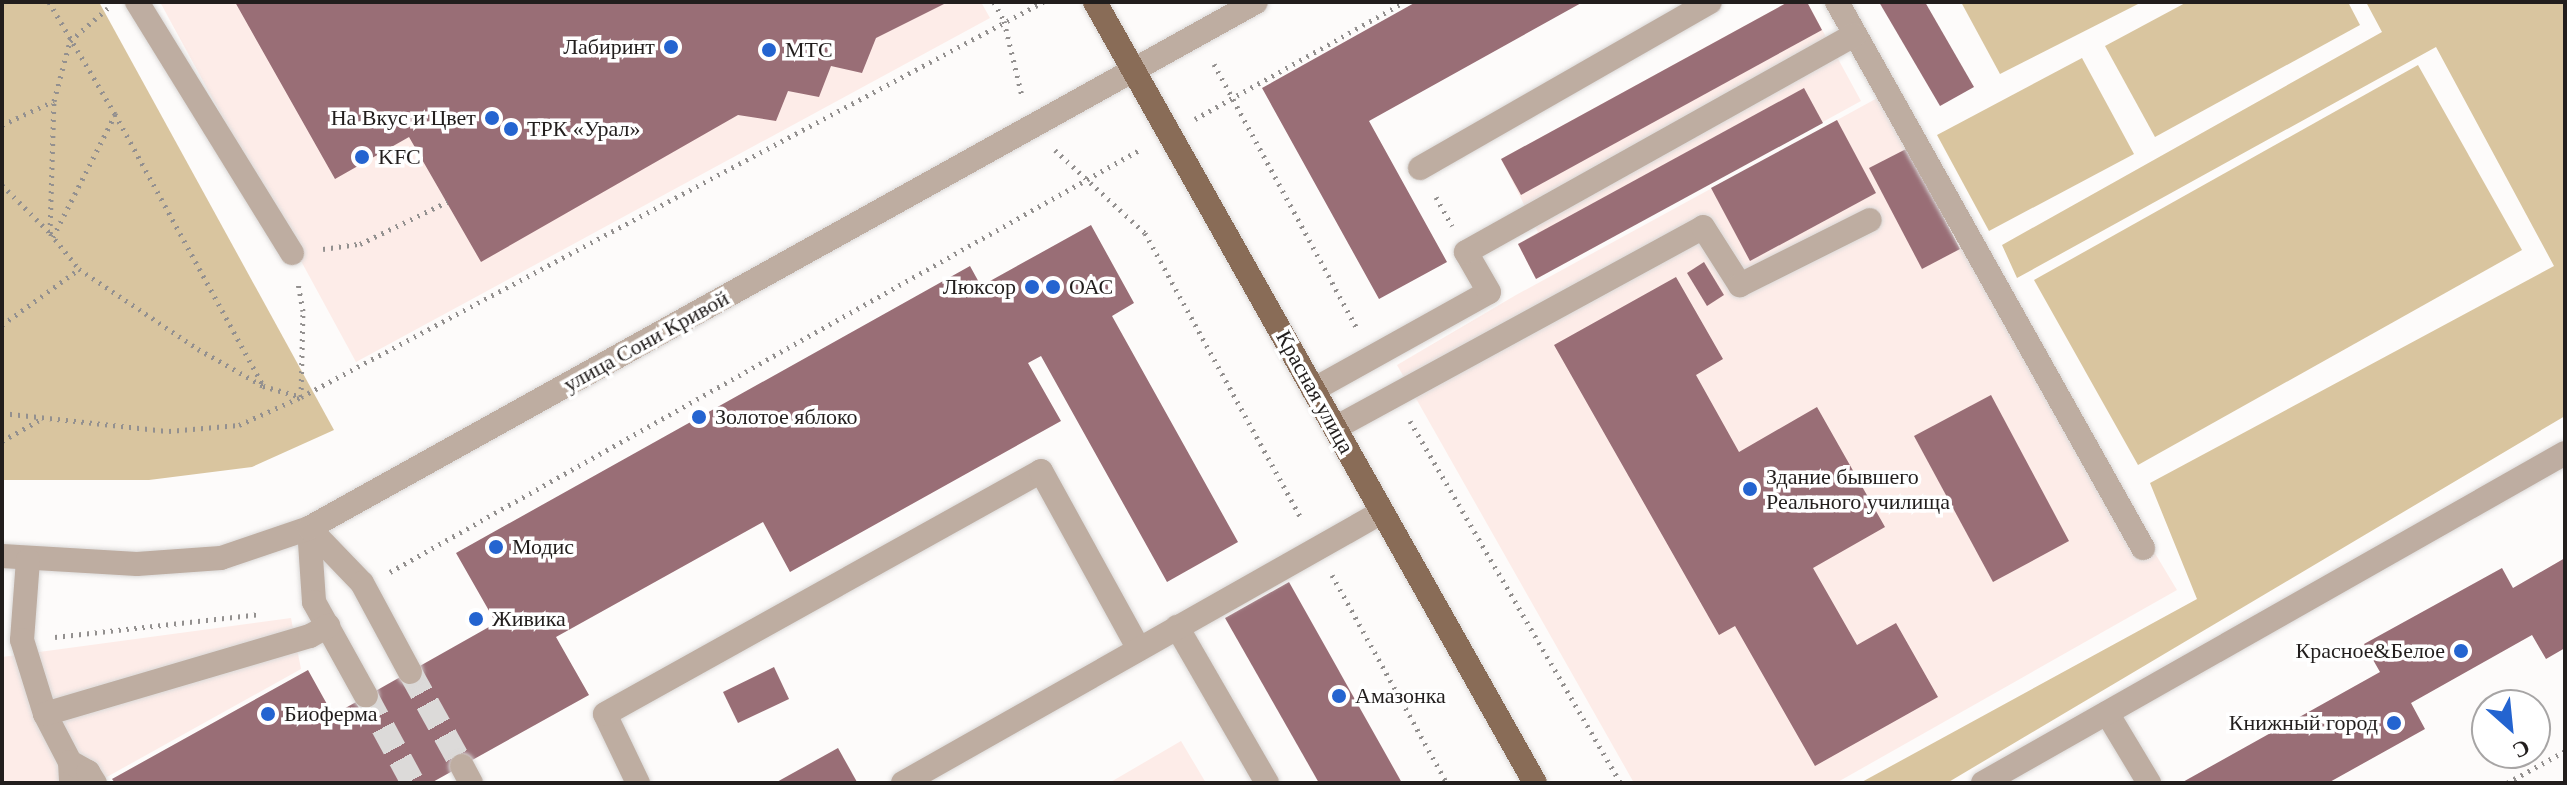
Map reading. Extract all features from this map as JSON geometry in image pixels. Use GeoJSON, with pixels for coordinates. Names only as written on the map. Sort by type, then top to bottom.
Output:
{"type":"FeatureCollection","features":[{"type":"Feature","properties":{"kind":"main road","name":"Красная улица"},"geometry":{"type":"LineString","coordinates":[[1095,2],[1535,783]]}},
{"type":"Feature","properties":{"kind":"street"},"geometry":{"type":"LineString","coordinates":[[137,2],[294,264]]}},
{"type":"Feature","properties":{"kind":"street","name":"улица Сони Кривой"},"geometry":{"type":"LineString","coordinates":[[2,556],[28,560],[137,564],[221,558],[309,528],[1256,2]]}},
{"type":"Feature","properties":{"kind":"street"},"geometry":{"type":"LineString","coordinates":[[1420,168],[1710,2]]}},
{"type":"Feature","properties":{"kind":"street"},"geometry":{"type":"LineString","coordinates":[[1837,2],[2143,548]]}},
{"type":"Feature","properties":{"kind":"street"},"geometry":{"type":"LineString","coordinates":[[1313,390],[1489,292],[1466,252],[1855,35]]}},
{"type":"Feature","properties":{"kind":"street"},"geometry":{"type":"LineString","coordinates":[[1335,428],[1703,227],[1740,285],[1870,220]]}},
{"type":"Feature","properties":{"kind":"street"},"geometry":{"type":"LineString","coordinates":[[1983,783],[2565,453]]}},
{"type":"Feature","properties":{"kind":"street"},"geometry":{"type":"LineString","coordinates":[[638,783],[605,714],[1041,471],[1139,649]]}},
{"type":"Feature","properties":{"kind":"street"},"geometry":{"type":"LineString","coordinates":[[903,783],[1382,512]]}},
{"type":"Feature","properties":{"kind":"street"},"geometry":{"type":"LineString","coordinates":[[309,528],[362,583],[410,672]]}},
{"type":"Feature","properties":{"kind":"street"},"geometry":{"type":"LineString","coordinates":[[309,528],[314,602],[366,696]]}},
{"type":"Feature","properties":{"kind":"street"},"geometry":{"type":"LineString","coordinates":[[28,560],[22,640],[45,714],[70,773],[88,772],[95,783]]}},
{"type":"Feature","properties":{"kind":"street"},"geometry":{"type":"LineString","coordinates":[[45,714],[310,636],[328,626]]}},
{"type":"Feature","properties":{"kind":"street"},"geometry":{"type":"LineString","coordinates":[[1177,627],[1267,783]]}},
{"type":"Feature","properties":{"kind":"street"},"geometry":{"type":"LineString","coordinates":[[2107,713],[2149,783]]}},
{"type":"Feature","properties":{"kind":"path"},"geometry":{"type":"LineString","coordinates":[[49,2],[115,114],[263,386]]}},
{"type":"Feature","properties":{"kind":"path"},"geometry":{"type":"LineString","coordinates":[[52,235],[54,101],[70,41],[115,2]]}},
{"type":"Feature","properties":{"kind":"path"},"geometry":{"type":"LineString","coordinates":[[994,2],[1004,21],[1030,128],[1089,178],[1145,233],[1447,783]]}},
{"type":"Feature","properties":{"kind":"path"},"geometry":{"type":"LineString","coordinates":[[2,413],[169,431],[239,425],[301,397],[1043,2]]}},
{"type":"Feature","properties":{"kind":"path"},"geometry":{"type":"LineString","coordinates":[[362,583],[390,572],[1404,2]]}},
{"type":"Feature","properties":{"kind":"path"},"geometry":{"type":"LineString","coordinates":[[2,125],[54,101]]}},
{"type":"Feature","properties":{"kind":"path"},"geometry":{"type":"LineString","coordinates":[[52,235],[115,114]]}},
{"type":"Feature","properties":{"kind":"path"},"geometry":{"type":"LineString","coordinates":[[1420,168],[1466,252]]}},
{"type":"Feature","properties":{"kind":"path"},"geometry":{"type":"LineString","coordinates":[[2,185],[52,235],[79,269],[198,349],[263,386],[301,397]]}},
{"type":"Feature","properties":{"kind":"path"},"geometry":{"type":"LineString","coordinates":[[301,397],[303,311],[294,264],[360,244],[447,202]]}},
{"type":"Feature","properties":{"kind":"path"},"geometry":{"type":"LineString","coordinates":[[2,325],[79,269]]}},
{"type":"Feature","properties":{"kind":"path"},"geometry":{"type":"LineString","coordinates":[[2,441],[44,417]]}},
{"type":"Feature","properties":{"kind":"path"},"geometry":{"type":"LineString","coordinates":[[22,640],[297,609],[314,602]]}},
{"type":"Feature","properties":{"kind":"path"},"geometry":{"type":"LineString","coordinates":[[2507,783],[2565,751]]}},
{"type":"Feature","properties":{"kind":"shaded area"},"geometry":{"type":"Polygon","coordinates":[[[2,2],[99,2],[334,430],[252,467],[149,480],[2,480],[2,2]]]}},
{"type":"Feature","properties":{"kind":"shaded area","name":"ТРК «Урал»"},"geometry":{"type":"Polygon","coordinates":[[[160,2],[981,2],[990,18],[356,362],[160,2]]]}},
{"type":"Feature","properties":{"kind":"shaded area"},"geometry":{"type":"Polygon","coordinates":[[[1788,2],[1807,2],[1861,101],[1536,279],[1518,244],[1538,232],[1501,159],[1788,2]]]}},
{"type":"Feature","properties":{"kind":"shaded area"},"geometry":{"type":"Polygon","coordinates":[[[1961,2],[2142,2],[2000,74],[1961,2]]]}},
{"type":"Feature","properties":{"kind":"shaded area"},"geometry":{"type":"Polygon","coordinates":[[[2187,2],[2348,2],[2360,25],[2155,137],[2105,46],[2187,2]]]}},
{"type":"Feature","properties":{"kind":"shaded area"},"geometry":{"type":"Polygon","coordinates":[[[2366,2],[2565,2],[2565,416],[1947,783],[1860,783],[2197,599],[2150,483],[2554,266],[2436,47],[2017,278],[2002,245],[2382,32],[2366,2]]]}},
{"type":"Feature","properties":{"kind":"shaded area"},"geometry":{"type":"Polygon","coordinates":[[[2082,58],[2134,154],[1989,231],[1937,135],[2082,58]]]}},
{"type":"Feature","properties":{"kind":"shaded area"},"geometry":{"type":"Polygon","coordinates":[[[2418,65],[2522,250],[2138,465],[2034,280],[2418,65]]]}},
{"type":"Feature","properties":{"kind":"shaded area"},"geometry":{"type":"Polygon","coordinates":[[[1881,96],[2177,590],[1836,783],[1634,783],[1397,365],[1516,295],[1881,96]]]}},
{"type":"Feature","properties":{"kind":"shaded area"},"geometry":{"type":"Polygon","coordinates":[[[291,618],[301,669],[105,778],[107,783],[2,783],[2,657],[291,618]]]}},
{"type":"Feature","properties":{"kind":"shaded area"},"geometry":{"type":"Polygon","coordinates":[[[1181,741],[1206,783],[1109,783],[1181,741]]]}},
{"type":"Feature","properties":{"kind":"building","name":"ТРК «Урал»"},"geometry":{"type":"Polygon","coordinates":[[[235,2],[948,2],[876,38],[862,73],[831,66],[819,97],[788,91],[776,121],[738,115],[481,262],[409,137],[335,179],[235,2]]]}},
{"type":"Feature","properties":{"kind":"building"},"geometry":{"type":"Polygon","coordinates":[[[1416,2],[1583,2],[1369,121],[1447,262],[1379,299],[1262,88],[1416,2]]]}},
{"type":"Feature","properties":{"kind":"building"},"geometry":{"type":"Polygon","coordinates":[[[1788,2],[1807,2],[1822,30],[1521,195],[1501,159],[1788,2]]]}},
{"type":"Feature","properties":{"kind":"building"},"geometry":{"type":"Polygon","coordinates":[[[1879,2],[1925,2],[1974,87],[1940,106],[1879,2]]]}},
{"type":"Feature","properties":{"kind":"building"},"geometry":{"type":"Polygon","coordinates":[[[1804,88],[1823,123],[1536,279],[1518,244],[1804,88]]]}},
{"type":"Feature","properties":{"kind":"building"},"geometry":{"type":"Polygon","coordinates":[[[1837,120],[1876,193],[1750,261],[1711,188],[1837,120]]]}},
{"type":"Feature","properties":{"kind":"building"},"geometry":{"type":"Polygon","coordinates":[[[1908,148],[1960,249],[1922,269],[1869,168],[1908,148]]]}},
{"type":"Feature","properties":{"kind":"building"},"geometry":{"type":"Polygon","coordinates":[[[1091,225],[1134,303],[1112,316],[1238,542],[1167,582],[1041,356],[1028,363],[1061,421],[790,572],[763,522],[556,637],[589,695],[431,783],[115,783],[112,779],[308,670],[333,715],[496,623],[456,553],[970,266],[981,286],[1091,225]]]}},
{"type":"Feature","properties":{"kind":"building"},"geometry":{"type":"Polygon","coordinates":[[[1704,262],[1724,295],[1707,306],[1687,273],[1704,262]]]}},
{"type":"Feature","properties":{"kind":"building","name":"Здание бывшего Реального училища"},"geometry":{"type":"Polygon","coordinates":[[[1676,277],[1723,359],[1696,375],[1739,452],[1817,407],[1885,527],[1813,568],[1857,645],[1896,623],[1938,697],[1815,766],[1735,626],[1719,635],[1554,345],[1676,277]]]}},
{"type":"Feature","properties":{"kind":"building"},"geometry":{"type":"Polygon","coordinates":[[[1991,395],[2069,541],[1993,582],[1914,436],[1991,395]]]}},
{"type":"Feature","properties":{"kind":"building"},"geometry":{"type":"Polygon","coordinates":[[[2565,558],[2565,648],[2546,659],[2532,635],[2411,703],[2425,729],[2328,783],[2181,783],[2380,672],[2364,644],[2502,568],[2513,588],[2565,558]]]}},
{"type":"Feature","properties":{"kind":"building"},"geometry":{"type":"Polygon","coordinates":[[[1289,582],[1402,783],[1319,783],[1225,618],[1289,582]]]}},
{"type":"Feature","properties":{"kind":"building"},"geometry":{"type":"Polygon","coordinates":[[[774,667],[789,699],[738,723],[723,692],[774,667]]]}},
{"type":"Feature","properties":{"kind":"building"},"geometry":{"type":"Polygon","coordinates":[[[838,748],[857,782],[775,783],[838,748]]]}},
{"type":"Feature","properties":{"kind":"tunnel"},"geometry":{"type":"LineString","coordinates":[[410,672],[462,766]]}},
{"type":"Feature","properties":{"kind":"tunnel"},"geometry":{"type":"LineString","coordinates":[[366,696],[413,783]]}},
{"type":"Feature","properties":{"kind":"place","name":"Лабиринт"},"geometry":{"type":"Point","coordinates":[671,47]}},
{"type":"Feature","properties":{"kind":"place","name":"МТС"},"geometry":{"type":"Point","coordinates":[769,50]}},
{"type":"Feature","properties":{"kind":"place","name":"На Вкус и Цвет"},"geometry":{"type":"Point","coordinates":[492,118]}},
{"type":"Feature","properties":{"kind":"place","name":"ТРК «Урал»"},"geometry":{"type":"Point","coordinates":[511,129]}},
{"type":"Feature","properties":{"kind":"place","name":"KFC"},"geometry":{"type":"Point","coordinates":[362,157]}},
{"type":"Feature","properties":{"kind":"place","name":"Люксор"},"geometry":{"type":"Point","coordinates":[1032,287]}},
{"type":"Feature","properties":{"kind":"place","name":"ОАС"},"geometry":{"type":"Point","coordinates":[1053,287]}},
{"type":"Feature","properties":{"kind":"place","name":"Золотое яблоко"},"geometry":{"type":"Point","coordinates":[699,417]}},
{"type":"Feature","properties":{"kind":"place","name":"Здание бывшего Реального училища"},"geometry":{"type":"Point","coordinates":[1750,489]}},
{"type":"Feature","properties":{"kind":"place","name":"Модис"},"geometry":{"type":"Point","coordinates":[496,547]}},
{"type":"Feature","properties":{"kind":"place","name":"Живика"},"geometry":{"type":"Point","coordinates":[476,619]}},
{"type":"Feature","properties":{"kind":"place","name":"Красное&Белое"},"geometry":{"type":"Point","coordinates":[2461,651]}},
{"type":"Feature","properties":{"kind":"place","name":"Амазонка"},"geometry":{"type":"Point","coordinates":[1339,696]}},
{"type":"Feature","properties":{"kind":"place","name":"Биоферма"},"geometry":{"type":"Point","coordinates":[268,714]}},
{"type":"Feature","properties":{"kind":"place","name":"Книжный город"},"geometry":{"type":"Point","coordinates":[2394,723]}}]}
